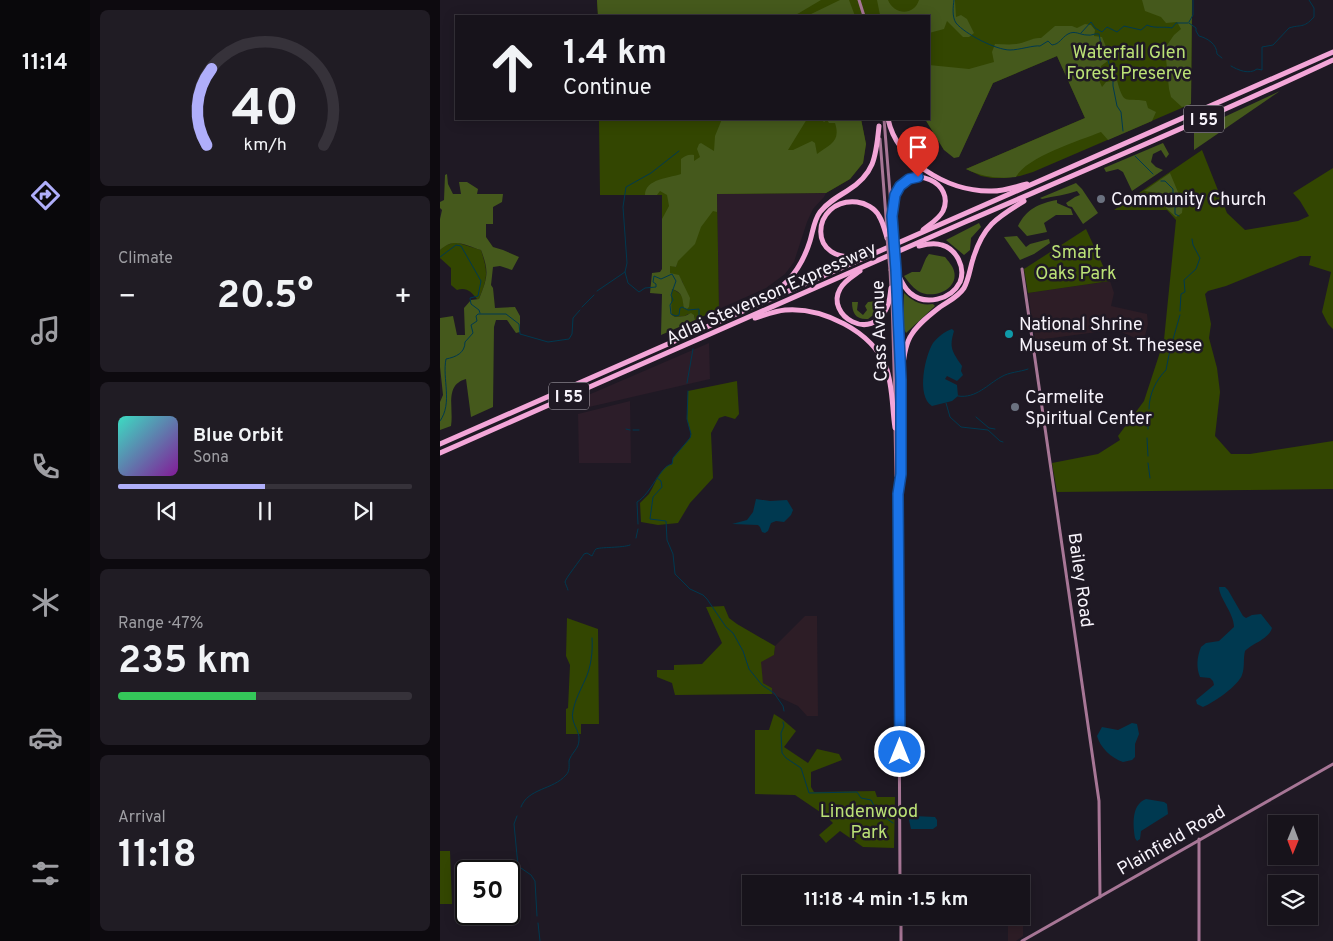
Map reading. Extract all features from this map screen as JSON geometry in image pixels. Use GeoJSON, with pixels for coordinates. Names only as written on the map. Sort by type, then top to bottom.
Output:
{"type":"FeatureCollection","features":[{"type":"Feature","properties":{"kind":"highway","name":"Adlai Stevenson Expressway"},"geometry":{"type":"LineString","coordinates":[[440,444],[1333,52]]}},
{"type":"Feature","properties":{"kind":"highway","name":"Adlai Stevenson Expressway"},"geometry":{"type":"LineString","coordinates":[[440,453],[869,264],[1039,192],[1259,95],[1333,60]]}},
{"type":"Feature","properties":{"kind":"highway"},"geometry":{"type":"LineString","coordinates":[[888,120],[896,141],[913,160],[930,172],[959,186],[995,191],[1011,189],[1047,178]]}},
{"type":"Feature","properties":{"kind":"highway"},"geometry":{"type":"LineString","coordinates":[[724,319],[767,297],[790,280],[799,268],[816,219],[821,211],[827,204],[860,182],[871,168],[875,158],[879,126]]}},
{"type":"Feature","properties":{"kind":"highway"},"geometry":{"type":"LineString","coordinates":[[892,216],[895,195],[904,182],[918,177],[934,182],[943,194],[944,210],[937,219],[916,235]]}},
{"type":"Feature","properties":{"kind":"highway"},"geometry":{"type":"LineString","coordinates":[[901,380],[906,347],[912,334],[920,323],[962,290],[967,281],[978,243],[985,230],[1000,215],[1039,192]]}},
{"type":"Feature","properties":{"kind":"highway"},"geometry":{"type":"LineString","coordinates":[[877,252],[844,258],[830,252],[823,242],[820,232],[825,216],[841,203],[862,203],[879,216],[887,238]]}},
{"type":"Feature","properties":{"kind":"highway"},"geometry":{"type":"LineString","coordinates":[[896,270],[903,286],[911,294],[922,299],[936,300],[945,297],[960,282],[962,274],[960,262],[948,248],[943,245],[930,244],[906,249]]}},
{"type":"Feature","properties":{"kind":"highway"},"geometry":{"type":"LineString","coordinates":[[869,264],[846,281],[840,289],[838,302],[844,317],[859,324],[874,322],[882,316],[888,306],[891,288]]}},
{"type":"Feature","properties":{"kind":"highway"},"geometry":{"type":"LineString","coordinates":[[717,331],[784,310],[818,314],[851,329],[874,348],[886,367],[895,428]]}},
{"type":"Feature","properties":{"kind":"main road"},"geometry":{"type":"LineString","coordinates":[[859,0],[864,15]]}},
{"type":"Feature","properties":{"kind":"main road","name":"Cass Avenue"},"geometry":{"type":"LineString","coordinates":[[878,120],[890,270],[895,371],[896,476],[899,482]]}},
{"type":"Feature","properties":{"kind":"main road","name":"Cass Avenue"},"geometry":{"type":"LineString","coordinates":[[884,120],[896,270],[901,380],[901,474],[899,482],[900,875]]}},
{"type":"Feature","properties":{"kind":"main road","name":"Bailey Road"},"geometry":{"type":"LineString","coordinates":[[1022,268],[1099,801],[1100,897]]}},
{"type":"Feature","properties":{"kind":"main road","name":"Plainfield Road"},"geometry":{"type":"LineString","coordinates":[[1022,941],[1333,764]]}},
{"type":"Feature","properties":{"kind":"main road"},"geometry":{"type":"LineString","coordinates":[[1199,839],[1200,941]]}},
{"type":"Feature","properties":{"kind":"main road"},"geometry":{"type":"LineString","coordinates":[[901,925],[901,941]]}},
{"type":"Feature","properties":{"kind":"shaded area"},"geometry":{"type":"Polygon","coordinates":[[[826,193],[813,209],[794,262],[785,274],[766,288],[719,309],[717,194],[826,193]]]}},
{"type":"Feature","properties":{"kind":"shaded area"},"geometry":{"type":"Polygon","coordinates":[[[1110,281],[1114,293],[1111,306],[1147,314],[1148,324],[1144,340],[1142,341],[1112,330],[1035,339],[1028,293],[1110,281]]]}},
{"type":"Feature","properties":{"kind":"shaded area"},"geometry":{"type":"Polygon","coordinates":[[[709,343],[710,379],[576,410],[572,402],[709,343]]]}},
{"type":"Feature","properties":{"kind":"shaded area"},"geometry":{"type":"Polygon","coordinates":[[[630,401],[631,463],[579,463],[578,414],[630,401]]]}},
{"type":"Feature","properties":{"kind":"shaded area"},"geometry":{"type":"Polygon","coordinates":[[[805,616],[817,616],[818,716],[807,716],[798,706],[772,694],[772,688],[763,683],[761,672],[761,661],[774,655],[775,646],[805,616]]]}},
{"type":"Feature","properties":{"kind":"shaded area"},"geometry":{"type":"Polygon","coordinates":[[[1008,925],[1023,925],[1023,936],[1016,941],[1008,941],[1008,925]]]}},
{"type":"Feature","properties":{"kind":"green space","name":"Waterfall Glen Forest Preserve"},"geometry":{"type":"Polygon","coordinates":[[[597,0],[1192,0],[1191,104],[1033,172],[1020,176],[992,178],[981,176],[966,169],[1085,118],[1057,56],[993,83],[961,152],[944,150],[926,120],[930,120],[930,15],[598,15],[597,0]]]}},
{"type":"Feature","properties":{"kind":"green space"},"geometry":{"type":"Polygon","coordinates":[[[597,0],[821,0],[796,15],[598,15],[597,0]]]}},
{"type":"Feature","properties":{"kind":"green space"},"geometry":{"type":"Polygon","coordinates":[[[840,0],[849,0],[855,15],[809,15],[840,0]]]}},
{"type":"Feature","properties":{"kind":"green space"},"geometry":{"type":"Polygon","coordinates":[[[877,0],[888,0],[895,9],[904,12],[913,9],[919,0],[955,0],[956,17],[961,15],[967,19],[974,33],[969,37],[963,37],[947,21],[944,29],[930,33],[930,15],[880,15],[877,0]]]}},
{"type":"Feature","properties":{"kind":"green space"},"geometry":{"type":"Polygon","coordinates":[[[1142,0],[1192,0],[1191,104],[1182,107],[1171,97],[1169,89],[1165,48],[1181,29],[1177,22],[1166,23],[1161,17],[1145,11],[1142,0]]]}},
{"type":"Feature","properties":{"kind":"green space"},"geometry":{"type":"Polygon","coordinates":[[[1085,24],[1091,25],[1095,30],[1094,36],[1102,37],[1109,54],[1109,60],[1101,66],[1099,80],[1102,87],[1106,82],[1117,80],[1126,99],[1146,101],[1148,108],[1156,112],[1152,121],[1108,140],[1101,132],[1068,144],[1042,156],[1022,170],[1016,177],[991,177],[966,169],[1085,118],[1057,56],[993,83],[959,157],[954,158],[944,150],[926,120],[930,120],[930,65],[969,69],[994,62],[992,52],[995,44],[1019,43],[1041,38],[1055,26],[1072,26],[1077,28],[1085,24]]]}},
{"type":"Feature","properties":{"kind":"green space"},"geometry":{"type":"Polygon","coordinates":[[[1280,91],[1194,150],[1194,131],[1280,91]]]}},
{"type":"Feature","properties":{"kind":"green space"},"geometry":{"type":"Polygon","coordinates":[[[599,120],[861,120],[866,144],[863,163],[850,179],[826,193],[717,194],[719,309],[695,320],[694,315],[688,314],[675,317],[672,315],[670,293],[672,289],[681,295],[683,305],[687,295],[682,281],[670,273],[670,265],[676,267],[677,262],[662,260],[662,195],[600,195],[599,120]]]}},
{"type":"Feature","properties":{"kind":"green space"},"geometry":{"type":"Polygon","coordinates":[[[722,120],[806,120],[788,150],[793,150],[812,141],[815,143],[817,154],[833,142],[837,134],[835,123],[829,123],[827,120],[861,120],[866,144],[863,163],[850,179],[826,193],[717,194],[717,212],[713,211],[701,227],[695,244],[678,261],[676,267],[670,266],[670,273],[679,275],[690,298],[689,307],[687,309],[684,308],[681,296],[672,289],[672,315],[675,317],[685,316],[691,313],[694,315],[695,320],[661,335],[662,294],[650,293],[652,273],[660,272],[662,269],[662,219],[669,206],[667,195],[660,191],[657,195],[645,195],[646,190],[653,182],[681,174],[681,159],[694,155],[694,161],[700,157],[697,149],[699,144],[701,143],[714,151],[715,136],[722,120]]]}},
{"type":"Feature","properties":{"kind":"green space"},"geometry":{"type":"Polygon","coordinates":[[[1163,143],[1169,154],[1166,158],[1161,150],[1153,154],[1151,162],[1163,170],[1132,191],[1123,172],[1118,169],[1106,172],[1104,168],[1163,143]]]}},
{"type":"Feature","properties":{"kind":"green space"},"geometry":{"type":"Polygon","coordinates":[[[1202,150],[1227,213],[1245,230],[1298,221],[1309,216],[1293,193],[1333,168],[1333,329],[1322,312],[1331,272],[1309,265],[1311,256],[1300,256],[1226,286],[1208,291],[1205,294],[1211,324],[1209,338],[1217,368],[1220,392],[1215,436],[1231,454],[1250,454],[1333,441],[1333,489],[1057,492],[1052,463],[1098,454],[1120,440],[1118,436],[1144,401],[1164,340],[1176,220],[1167,210],[1114,210],[1202,150]]]}},
{"type":"Feature","properties":{"kind":"green space"},"geometry":{"type":"Polygon","coordinates":[[[1170,173],[1183,204],[1182,213],[1176,217],[1166,208],[1166,194],[1144,191],[1170,173]]]}},
{"type":"Feature","properties":{"kind":"green space"},"geometry":{"type":"Polygon","coordinates":[[[447,174],[448,184],[453,194],[461,194],[459,182],[467,182],[478,189],[477,194],[503,194],[502,202],[493,207],[493,224],[486,224],[486,237],[493,247],[519,257],[512,270],[500,266],[493,267],[491,285],[495,308],[515,307],[520,316],[520,332],[516,333],[507,320],[496,320],[494,327],[493,407],[471,417],[466,379],[459,382],[452,392],[451,426],[440,430],[440,402],[443,395],[440,367],[440,318],[453,316],[457,335],[465,335],[464,308],[471,300],[479,299],[486,274],[481,250],[465,244],[455,243],[445,246],[440,250],[440,219],[442,210],[440,202],[444,200],[445,175],[447,174]]]}},
{"type":"Feature","properties":{"kind":"green space"},"geometry":{"type":"Polygon","coordinates":[[[1076,183],[1098,213],[1083,224],[1072,207],[1066,203],[1080,195],[1077,191],[1040,198],[1076,183]]]}},
{"type":"Feature","properties":{"kind":"green space"},"geometry":{"type":"Polygon","coordinates":[[[1057,200],[1057,203],[1071,209],[1073,215],[1056,215],[1044,223],[1047,232],[1027,236],[1018,226],[1029,211],[1045,203],[1057,200]]]}},
{"type":"Feature","properties":{"kind":"green space"},"geometry":{"type":"Polygon","coordinates":[[[979,223],[981,227],[971,238],[970,250],[964,255],[946,240],[979,223]]]}},
{"type":"Feature","properties":{"kind":"green space","name":"Smart Oaks Park"},"geometry":{"type":"Polygon","coordinates":[[[1086,229],[1110,281],[1028,293],[1024,269],[1086,229]]]}},
{"type":"Feature","properties":{"kind":"green space"},"geometry":{"type":"Polygon","coordinates":[[[1017,236],[1026,247],[1030,244],[1049,239],[1050,243],[1034,254],[1020,260],[1004,237],[1017,236]]]}},
{"type":"Feature","properties":{"kind":"green space"},"geometry":{"type":"Polygon","coordinates":[[[455,242],[481,250],[486,274],[479,299],[464,289],[457,290],[451,285],[451,268],[440,258],[440,250],[444,246],[455,242]]]}},
{"type":"Feature","properties":{"kind":"green space"},"geometry":{"type":"Polygon","coordinates":[[[929,254],[945,257],[952,265],[954,271],[952,283],[943,292],[937,294],[924,294],[918,291],[904,276],[912,272],[920,272],[929,254]]]}},
{"type":"Feature","properties":{"kind":"green space"},"geometry":{"type":"Polygon","coordinates":[[[904,293],[917,302],[933,304],[935,306],[906,333],[903,327],[904,293]]]}},
{"type":"Feature","properties":{"kind":"green space"},"geometry":{"type":"Polygon","coordinates":[[[877,301],[880,310],[868,319],[858,317],[854,312],[852,302],[858,302],[857,310],[863,315],[867,310],[865,306],[868,302],[877,301]]]}},
{"type":"Feature","properties":{"kind":"green space"},"geometry":{"type":"Polygon","coordinates":[[[737,381],[739,414],[735,419],[725,416],[719,418],[711,433],[713,478],[690,503],[678,523],[658,525],[641,522],[640,503],[649,494],[661,472],[672,464],[673,458],[690,438],[691,434],[687,419],[688,391],[737,381]]]}},
{"type":"Feature","properties":{"kind":"green space"},"geometry":{"type":"Polygon","coordinates":[[[724,606],[729,618],[775,646],[774,655],[761,662],[763,683],[772,688],[772,694],[675,695],[672,683],[657,677],[657,670],[674,670],[674,665],[702,664],[722,643],[706,607],[724,606]]]}},
{"type":"Feature","properties":{"kind":"green space"},"geometry":{"type":"Polygon","coordinates":[[[567,618],[598,629],[599,724],[581,724],[581,734],[566,734],[570,665],[566,656],[567,618]]]}},
{"type":"Feature","properties":{"kind":"green space","name":"Lindenwood Park"},"geometry":{"type":"Polygon","coordinates":[[[774,714],[796,731],[784,747],[808,763],[817,749],[839,754],[842,760],[811,772],[811,787],[814,792],[875,791],[877,797],[895,797],[894,848],[863,847],[840,831],[826,843],[819,835],[833,823],[826,816],[795,795],[755,794],[755,730],[769,730],[774,714]]]}},
{"type":"Feature","properties":{"kind":"green space"},"geometry":{"type":"Polygon","coordinates":[[[440,851],[450,851],[452,904],[440,904],[440,851]]]}},
{"type":"Feature","properties":{"kind":"water"},"geometry":{"type":"Polygon","coordinates":[[[952,329],[954,331],[952,349],[962,366],[961,371],[963,375],[957,381],[947,376],[945,379],[957,385],[958,396],[952,401],[932,406],[924,394],[923,385],[927,357],[933,343],[944,333],[952,329]]]}},
{"type":"Feature","properties":{"kind":"water"},"geometry":{"type":"Polygon","coordinates":[[[756,499],[770,501],[787,500],[793,510],[784,522],[776,521],[771,523],[768,531],[765,533],[762,532],[758,525],[732,524],[747,520],[753,512],[756,499]]]}},
{"type":"Feature","properties":{"kind":"water"},"geometry":{"type":"Polygon","coordinates":[[[1219,587],[1225,587],[1228,590],[1243,616],[1246,618],[1261,614],[1272,628],[1268,635],[1245,651],[1243,672],[1236,684],[1219,698],[1203,707],[1197,704],[1196,700],[1214,685],[1210,678],[1200,677],[1198,662],[1201,647],[1206,643],[1219,641],[1234,627],[1232,616],[1221,596],[1219,587]]]}},
{"type":"Feature","properties":{"kind":"water"},"geometry":{"type":"Polygon","coordinates":[[[1132,723],[1137,724],[1139,734],[1135,744],[1135,757],[1132,760],[1123,762],[1107,752],[1097,736],[1102,727],[1118,730],[1132,723]]]}},
{"type":"Feature","properties":{"kind":"water"},"geometry":{"type":"Polygon","coordinates":[[[1146,799],[1167,804],[1168,814],[1141,831],[1140,839],[1137,841],[1134,833],[1135,811],[1141,802],[1146,799]]]}},
{"type":"Feature","properties":{"kind":"water"},"geometry":{"type":"Polygon","coordinates":[[[914,816],[935,817],[937,826],[933,829],[911,829],[909,820],[914,816]]]}},
{"type":"Feature","properties":{"kind":"waterway"},"geometry":{"type":"LineString","coordinates":[[954,0],[954,18],[960,27],[981,41],[1004,49],[1014,50],[1040,46],[1048,41],[1052,45],[1073,32],[1089,35],[1099,34],[1113,79],[1117,106],[1121,112],[1123,131]]}},
{"type":"Feature","properties":{"kind":"waterway"},"geometry":{"type":"LineString","coordinates":[[1189,22],[1193,15],[1193,0]]}},
{"type":"Feature","properties":{"kind":"waterway"},"geometry":{"type":"LineString","coordinates":[[1231,66],[1247,72],[1257,69],[1262,70],[1262,47],[1273,45],[1289,28],[1304,25],[1314,17],[1314,8],[1309,0]]}},
{"type":"Feature","properties":{"kind":"waterway"},"geometry":{"type":"LineString","coordinates":[[1081,33],[1091,22],[1095,28],[1102,32],[1107,27],[1117,32],[1124,26],[1141,30],[1147,25],[1172,28],[1176,23],[1188,23]]}},
{"type":"Feature","properties":{"kind":"waterway"},"geometry":{"type":"LineString","coordinates":[[1189,23],[1196,28],[1199,36],[1213,44],[1217,54],[1222,58]]}},
{"type":"Feature","properties":{"kind":"waterway"},"geometry":{"type":"LineString","coordinates":[[597,291],[625,272],[627,263],[623,207],[626,187],[651,173],[679,151]]}},
{"type":"Feature","properties":{"kind":"waterway"},"geometry":{"type":"LineString","coordinates":[[1135,156],[1153,174]]}},
{"type":"Feature","properties":{"kind":"waterway"},"geometry":{"type":"LineString","coordinates":[[1161,181],[1165,181],[1178,197],[1175,214],[1179,216]]}},
{"type":"Feature","properties":{"kind":"waterway"},"geometry":{"type":"LineString","coordinates":[[1180,311],[1181,294],[1185,292],[1184,280],[1196,269],[1200,258],[1192,239]]}},
{"type":"Feature","properties":{"kind":"waterway"},"geometry":{"type":"LineString","coordinates":[[440,257],[456,245],[461,246],[481,281],[478,296],[470,298],[471,304],[480,313]]}},
{"type":"Feature","properties":{"kind":"waterway"},"geometry":{"type":"LineString","coordinates":[[625,272],[628,283],[639,292],[645,288],[656,287],[656,284],[653,282],[654,276],[661,279],[672,274],[676,281],[671,295],[673,300],[670,305],[671,314],[679,315],[680,308],[682,307],[688,310],[699,309],[699,318]]}},
{"type":"Feature","properties":{"kind":"waterway"},"geometry":{"type":"LineString","coordinates":[[582,307],[594,295]]}},
{"type":"Feature","properties":{"kind":"waterway"},"geometry":{"type":"LineString","coordinates":[[440,421],[444,414],[447,399],[446,359],[462,352],[465,342],[473,333],[471,325],[477,321],[476,316],[478,314],[506,314],[519,324],[520,334],[548,342],[569,339],[572,334],[573,318],[580,310]]}},
{"type":"Feature","properties":{"kind":"waterway"},"geometry":{"type":"LineString","coordinates":[[1149,409],[1150,398],[1154,388],[1166,370],[1180,315]]}},
{"type":"Feature","properties":{"kind":"waterway"},"geometry":{"type":"LineString","coordinates":[[687,383],[693,349]]}},
{"type":"Feature","properties":{"kind":"waterway"},"geometry":{"type":"LineString","coordinates":[[958,396],[976,393],[1004,375],[1028,369]]}},
{"type":"Feature","properties":{"kind":"waterway"},"geometry":{"type":"LineString","coordinates":[[638,524],[637,502],[647,493],[663,470],[672,464],[673,458],[690,438],[691,434],[687,419],[688,391]]}},
{"type":"Feature","properties":{"kind":"waterway"},"geometry":{"type":"LineString","coordinates":[[946,403],[950,417],[961,427],[988,430],[1003,442]]}},
{"type":"Feature","properties":{"kind":"waterway"},"geometry":{"type":"LineString","coordinates":[[1148,416],[1148,429]]}},
{"type":"Feature","properties":{"kind":"waterway"},"geometry":{"type":"LineString","coordinates":[[976,417],[989,428],[995,429]]}},
{"type":"Feature","properties":{"kind":"waterway"},"geometry":{"type":"LineString","coordinates":[[626,429],[630,430]]}},
{"type":"Feature","properties":{"kind":"waterway"},"geometry":{"type":"LineString","coordinates":[[633,430],[639,430]]}},
{"type":"Feature","properties":{"kind":"waterway"},"geometry":{"type":"LineString","coordinates":[[1147,438],[1148,456]]}},
{"type":"Feature","properties":{"kind":"waterway"},"geometry":{"type":"LineString","coordinates":[[1148,463],[1150,478]]}},
{"type":"Feature","properties":{"kind":"waterway"},"geometry":{"type":"LineString","coordinates":[[657,478],[661,481],[662,487],[653,497],[650,519],[666,521],[667,540],[673,554],[675,574],[690,589],[707,599],[726,627],[733,633],[743,651],[749,669],[762,685],[774,693],[783,706],[784,711]]}},
{"type":"Feature","properties":{"kind":"waterway"},"geometry":{"type":"LineString","coordinates":[[636,538],[638,529]]}},
{"type":"Feature","properties":{"kind":"waterway"},"geometry":{"type":"LineString","coordinates":[[568,590],[565,583],[566,580],[584,554],[587,553],[592,556],[598,548],[630,545]]}},
{"type":"Feature","properties":{"kind":"waterway"},"geometry":{"type":"LineString","coordinates":[[521,807],[529,796],[561,780],[568,772],[569,761],[578,746],[579,740],[572,715],[589,670],[592,638]]}},
{"type":"Feature","properties":{"kind":"waterway"},"geometry":{"type":"LineString","coordinates":[[783,722],[784,726],[781,733],[782,753],[801,768],[809,793],[857,792],[861,798],[871,800],[878,813],[893,823]]}},
{"type":"Feature","properties":{"kind":"waterway"},"geometry":{"type":"LineString","coordinates":[[517,816],[514,824],[518,866],[531,875],[535,881],[537,916]]}},
{"type":"Feature","properties":{"kind":"waterway"},"geometry":{"type":"LineString","coordinates":[[538,923],[540,941]]}},
{"type":"Feature","properties":{"kind":"place","name":"Community Church"},"geometry":{"type":"Point","coordinates":[1101,199]}},
{"type":"Feature","properties":{"kind":"place","name":"National Shrine Museum of St. Thesese"},"geometry":{"type":"Point","coordinates":[1009,334]}},
{"type":"Feature","properties":{"kind":"place","name":"Carmelite Spiritual Center"},"geometry":{"type":"Point","coordinates":[1015,407]}},
{"type":"Feature","properties":{"kind":"route"},"geometry":{"type":"LineString","coordinates":[[900,752],[898,494],[901,474],[901,380],[892,216],[895,195],[900,186],[909,179],[918,177]]}}]}
